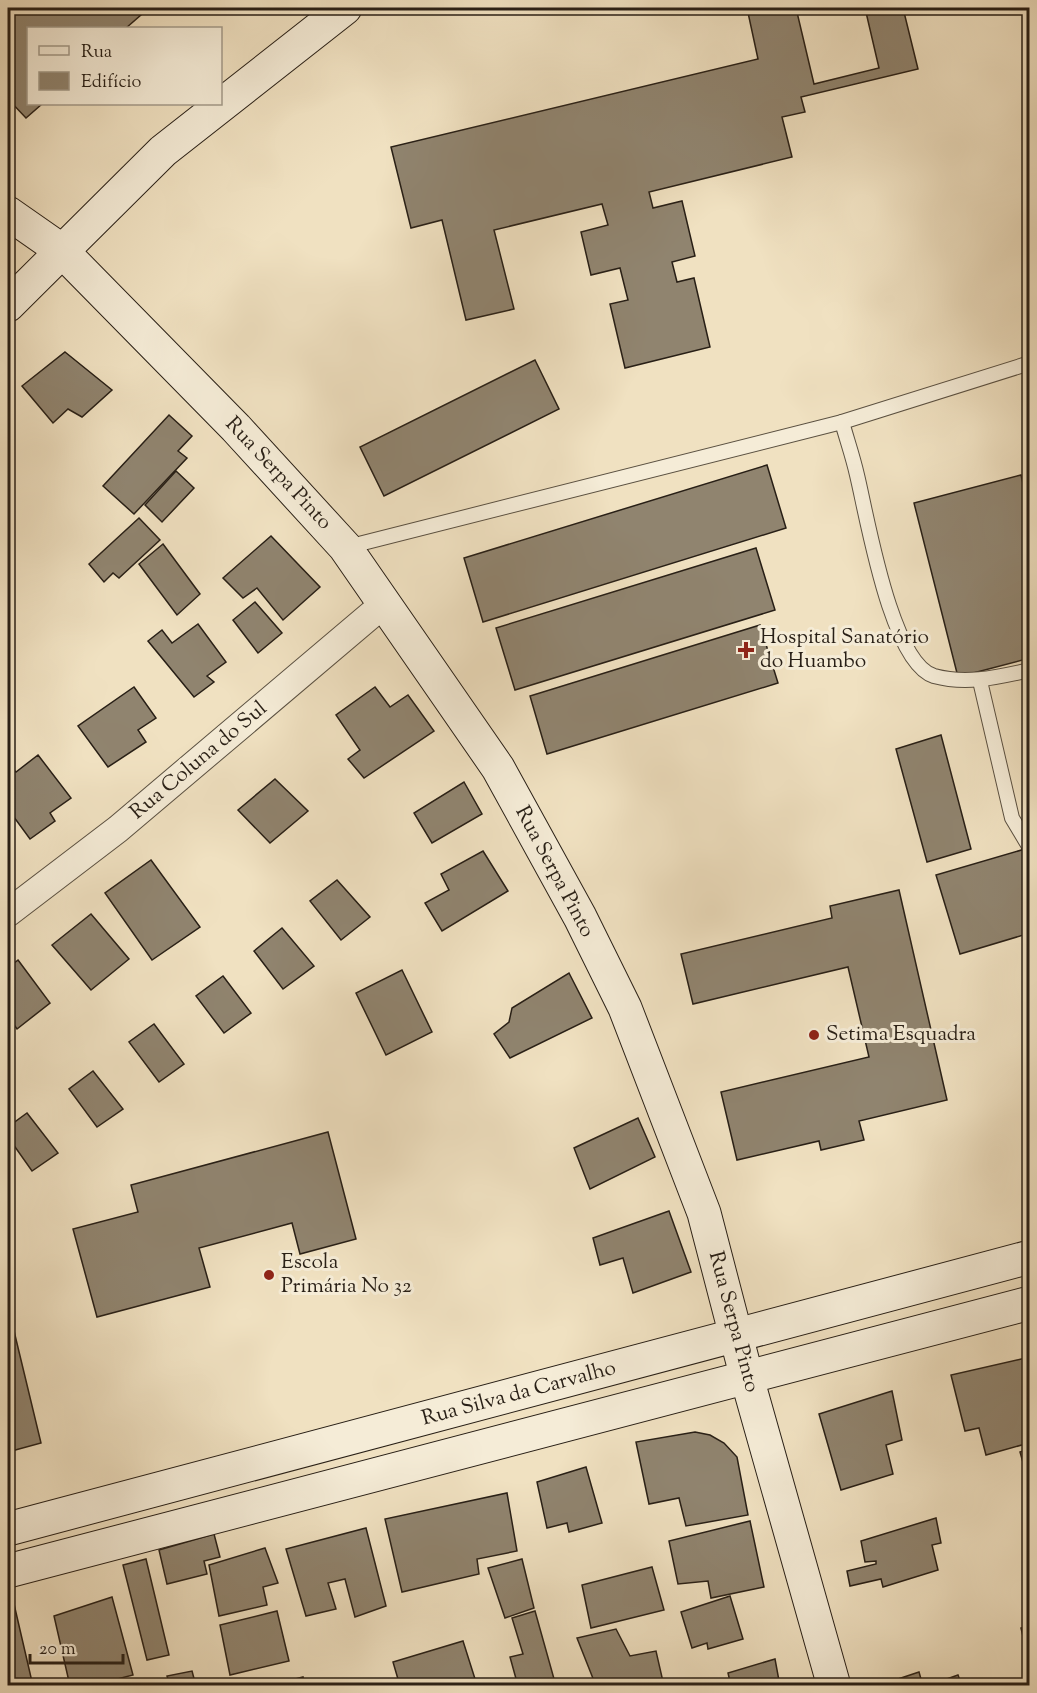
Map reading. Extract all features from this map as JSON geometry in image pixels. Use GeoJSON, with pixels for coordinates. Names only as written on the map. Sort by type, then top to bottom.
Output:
{"type":"FeatureCollection","features":[{"type":"Feature","properties":{"kind":"street"},"geometry":{"type":"LineString","coordinates":[[222,105],[345,8]]}},
{"type":"Feature","properties":{"kind":"street"},"geometry":{"type":"LineString","coordinates":[[8,305],[163,151],[222,105]]}},
{"type":"Feature","properties":{"kind":"street","name":"Rua Serpa Pinto"},"geometry":{"type":"LineString","coordinates":[[8,213],[61,250],[236,428],[345,547],[498,768],[580,917],[624,1008],[704,1213],[747,1378],[834,1686]]}},
{"type":"Feature","properties":{"kind":"street","name":"Rua Coluna do Sul"},"geometry":{"type":"LineString","coordinates":[[8,913],[118,829],[385,603]]}},
{"type":"Feature","properties":{"kind":"street","name":"Rua Silva da Carvalho"},"geometry":{"type":"LineString","coordinates":[[8,1529],[1029,1257]]}},
{"type":"Feature","properties":{"kind":"street"},"geometry":{"type":"LineString","coordinates":[[962,1275],[972,1319]]}},
{"type":"Feature","properties":{"kind":"street","name":"Rua Silva da Carvalho"},"geometry":{"type":"LineString","coordinates":[[8,1571],[1029,1303]]}},
{"type":"Feature","properties":{"kind":"street"},"geometry":{"type":"LineString","coordinates":[[460,1410],[472,1451]]}},
{"type":"Feature","properties":{"kind":"street"},"geometry":{"type":"LineString","coordinates":[[173,1485],[184,1525]]}},
{"type":"Feature","properties":{"kind":"lane"},"geometry":{"type":"LineString","coordinates":[[345,547],[842,422],[1029,363]]}},
{"type":"Feature","properties":{"kind":"lane"},"geometry":{"type":"LineString","coordinates":[[842,422],[857,475],[870,541],[888,603],[908,652],[932,676],[980,681],[1029,670]]}},
{"type":"Feature","properties":{"kind":"lane"},"geometry":{"type":"LineString","coordinates":[[980,681],[1012,818],[1029,848]]}},
{"type":"Feature","properties":{"kind":"building"},"geometry":{"type":"Polygon","coordinates":[[[8,8],[149,8],[127,27],[27,27],[27,105],[41,105],[26,118],[8,99],[8,8]]]}},
{"type":"Feature","properties":{"kind":"building"},"geometry":{"type":"Polygon","coordinates":[[[747,8],[796,8],[814,84],[879,68],[865,8],[903,8],[918,69],[801,97],[805,112],[782,117],[792,157],[649,192],[653,208],[682,201],[695,256],[672,262],[677,282],[694,278],[710,347],[625,368],[610,304],[628,300],[620,268],[591,275],[581,232],[608,225],[602,204],[494,230],[514,309],[466,320],[442,220],[411,228],[391,147],[758,59],[747,8]]]}},
{"type":"Feature","properties":{"kind":"building"},"geometry":{"type":"Polygon","coordinates":[[[65,352],[112,390],[82,417],[68,409],[53,423],[22,386],[65,352]]]}},
{"type":"Feature","properties":{"kind":"building"},"geometry":{"type":"Polygon","coordinates":[[[535,360],[559,409],[384,496],[360,447],[535,360]]]}},
{"type":"Feature","properties":{"kind":"building"},"geometry":{"type":"Polygon","coordinates":[[[169,415],[192,436],[178,451],[187,458],[134,514],[103,486],[169,415]]]}},
{"type":"Feature","properties":{"kind":"building"},"geometry":{"type":"Polygon","coordinates":[[[767,465],[786,528],[483,622],[464,558],[767,465]]]}},
{"type":"Feature","properties":{"kind":"building"},"geometry":{"type":"Polygon","coordinates":[[[176,471],[194,488],[162,522],[145,505],[176,471]]]}},
{"type":"Feature","properties":{"kind":"building"},"geometry":{"type":"Polygon","coordinates":[[[1021,475],[1029,509],[1030,658],[958,677],[914,503],[1021,475]]]}},
{"type":"Feature","properties":{"kind":"building"},"geometry":{"type":"Polygon","coordinates":[[[139,518],[160,540],[119,578],[113,573],[104,582],[89,564],[139,518]]]}},
{"type":"Feature","properties":{"kind":"building"},"geometry":{"type":"Polygon","coordinates":[[[271,536],[320,587],[283,620],[257,588],[243,598],[223,578],[271,536]]]}},
{"type":"Feature","properties":{"kind":"building"},"geometry":{"type":"Polygon","coordinates":[[[163,544],[200,594],[177,615],[139,564],[163,544]]]}},
{"type":"Feature","properties":{"kind":"building"},"geometry":{"type":"Polygon","coordinates":[[[756,548],[775,610],[515,690],[496,628],[756,548]]]}},
{"type":"Feature","properties":{"kind":"building"},"geometry":{"type":"Polygon","coordinates":[[[255,602],[282,633],[258,653],[233,620],[255,602]]]}},
{"type":"Feature","properties":{"kind":"building"},"geometry":{"type":"Polygon","coordinates":[[[198,624],[226,662],[207,676],[214,682],[194,697],[148,641],[162,630],[172,643],[198,624]]]}},
{"type":"Feature","properties":{"kind":"building"},"geometry":{"type":"Polygon","coordinates":[[[760,625],[778,683],[547,754],[530,696],[760,625]]]}},
{"type":"Feature","properties":{"kind":"building"},"geometry":{"type":"Polygon","coordinates":[[[134,687],[156,718],[138,730],[146,742],[108,767],[78,726],[134,687]]]}},
{"type":"Feature","properties":{"kind":"building"},"geometry":{"type":"Polygon","coordinates":[[[375,687],[390,707],[408,695],[434,731],[364,778],[348,759],[360,750],[336,715],[375,687]]]}},
{"type":"Feature","properties":{"kind":"building"},"geometry":{"type":"Polygon","coordinates":[[[941,735],[971,849],[927,862],[896,749],[941,735]]]}},
{"type":"Feature","properties":{"kind":"building"},"geometry":{"type":"Polygon","coordinates":[[[38,755],[71,798],[50,813],[55,821],[30,839],[8,809],[8,764],[16,772],[38,755]]]}},
{"type":"Feature","properties":{"kind":"building"},"geometry":{"type":"Polygon","coordinates":[[[275,779],[308,811],[270,843],[238,810],[275,779]]]}},
{"type":"Feature","properties":{"kind":"building"},"geometry":{"type":"Polygon","coordinates":[[[464,782],[482,814],[432,843],[414,813],[464,782]]]}},
{"type":"Feature","properties":{"kind":"building"},"geometry":{"type":"Polygon","coordinates":[[[1025,849],[1030,863],[1030,933],[960,954],[936,875],[1025,849]]]}},
{"type":"Feature","properties":{"kind":"building"},"geometry":{"type":"Polygon","coordinates":[[[483,851],[508,891],[442,931],[425,903],[449,890],[441,874],[483,851]]]}},
{"type":"Feature","properties":{"kind":"building"},"geometry":{"type":"Polygon","coordinates":[[[151,860],[200,927],[152,960],[105,893],[151,860]]]}},
{"type":"Feature","properties":{"kind":"building"},"geometry":{"type":"Polygon","coordinates":[[[337,880],[370,917],[341,940],[310,901],[337,880]]]}},
{"type":"Feature","properties":{"kind":"building"},"geometry":{"type":"Polygon","coordinates":[[[899,890],[947,1100],[859,1121],[864,1140],[821,1150],[819,1141],[737,1160],[721,1092],[869,1057],[848,967],[693,1004],[681,954],[832,918],[830,906],[899,890]]]}},
{"type":"Feature","properties":{"kind":"building"},"geometry":{"type":"Polygon","coordinates":[[[91,914],[129,959],[91,990],[52,945],[91,914]]]}},
{"type":"Feature","properties":{"kind":"building"},"geometry":{"type":"Polygon","coordinates":[[[282,928],[314,966],[283,989],[254,951],[282,928]]]}},
{"type":"Feature","properties":{"kind":"building"},"geometry":{"type":"Polygon","coordinates":[[[18,960],[50,1003],[17,1029],[8,1016],[8,968],[18,960]]]}},
{"type":"Feature","properties":{"kind":"building"},"geometry":{"type":"Polygon","coordinates":[[[402,970],[432,1032],[386,1055],[356,993],[402,970]]]}},
{"type":"Feature","properties":{"kind":"building"},"geometry":{"type":"Polygon","coordinates":[[[569,973],[592,1018],[510,1058],[494,1034],[509,1022],[512,1008],[569,973]]]}},
{"type":"Feature","properties":{"kind":"building"},"geometry":{"type":"Polygon","coordinates":[[[223,976],[251,1013],[224,1033],[196,996],[223,976]]]}},
{"type":"Feature","properties":{"kind":"building"},"geometry":{"type":"Polygon","coordinates":[[[154,1024],[184,1064],[159,1082],[129,1042],[154,1024]]]}},
{"type":"Feature","properties":{"kind":"building"},"geometry":{"type":"Polygon","coordinates":[[[93,1071],[123,1109],[97,1127],[69,1089],[93,1071]]]}},
{"type":"Feature","properties":{"kind":"building"},"geometry":{"type":"Polygon","coordinates":[[[27,1113],[58,1153],[32,1171],[8,1137],[8,1127],[27,1113]]]}},
{"type":"Feature","properties":{"kind":"building"},"geometry":{"type":"Polygon","coordinates":[[[638,1118],[655,1157],[590,1189],[574,1148],[638,1118]]]}},
{"type":"Feature","properties":{"kind":"building"},"geometry":{"type":"Polygon","coordinates":[[[328,1132],[356,1239],[300,1254],[292,1223],[199,1248],[210,1287],[97,1317],[73,1229],[138,1212],[131,1185],[328,1132]]]}},
{"type":"Feature","properties":{"kind":"building"},"geometry":{"type":"Polygon","coordinates":[[[669,1211],[691,1272],[633,1293],[623,1258],[600,1265],[593,1238],[669,1211]]]}},
{"type":"Feature","properties":{"kind":"building"},"geometry":{"type":"Polygon","coordinates":[[[8,1306],[41,1443],[8,1452],[8,1306]]]}},
{"type":"Feature","properties":{"kind":"building"},"geometry":{"type":"Polygon","coordinates":[[[1030,1357],[1030,1412],[1023,1413],[1029,1443],[986,1455],[979,1428],[965,1431],[951,1375],[1030,1357]]]}},
{"type":"Feature","properties":{"kind":"building"},"geometry":{"type":"Polygon","coordinates":[[[892,1391],[902,1440],[886,1445],[893,1474],[841,1490],[819,1414],[892,1391]]]}},
{"type":"Feature","properties":{"kind":"building"},"geometry":{"type":"Polygon","coordinates":[[[695,1432],[710,1435],[724,1443],[737,1457],[748,1515],[686,1526],[679,1498],[649,1504],[636,1442],[695,1432]]]}},
{"type":"Feature","properties":{"kind":"building"},"geometry":{"type":"Polygon","coordinates":[[[1030,1449],[1030,1487],[1020,1452],[1030,1449]]]}},
{"type":"Feature","properties":{"kind":"building"},"geometry":{"type":"Polygon","coordinates":[[[586,1467],[602,1523],[569,1532],[567,1523],[547,1528],[537,1482],[586,1467]]]}},
{"type":"Feature","properties":{"kind":"building"},"geometry":{"type":"Polygon","coordinates":[[[507,1493],[517,1551],[477,1559],[479,1574],[402,1592],[385,1519],[507,1493]]]}},
{"type":"Feature","properties":{"kind":"building"},"geometry":{"type":"Polygon","coordinates":[[[936,1518],[941,1543],[932,1545],[938,1570],[883,1587],[881,1579],[850,1586],[847,1571],[876,1564],[876,1561],[865,1562],[861,1541],[936,1518]]]}},
{"type":"Feature","properties":{"kind":"building"},"geometry":{"type":"Polygon","coordinates":[[[750,1521],[764,1587],[711,1598],[708,1581],[678,1584],[669,1541],[750,1521]]]}},
{"type":"Feature","properties":{"kind":"building"},"geometry":{"type":"Polygon","coordinates":[[[366,1528],[386,1606],[355,1617],[345,1579],[328,1583],[336,1609],[306,1616],[286,1549],[366,1528]]]}},
{"type":"Feature","properties":{"kind":"building"},"geometry":{"type":"Polygon","coordinates":[[[214,1534],[220,1557],[204,1561],[207,1574],[167,1584],[159,1550],[214,1534]]]}},
{"type":"Feature","properties":{"kind":"building"},"geometry":{"type":"Polygon","coordinates":[[[265,1548],[278,1583],[263,1587],[267,1605],[219,1616],[209,1565],[265,1548]]]}},
{"type":"Feature","properties":{"kind":"building"},"geometry":{"type":"Polygon","coordinates":[[[146,1559],[169,1655],[147,1660],[123,1565],[146,1559]]]}},
{"type":"Feature","properties":{"kind":"building"},"geometry":{"type":"Polygon","coordinates":[[[522,1559],[534,1608],[505,1618],[488,1568],[522,1559]]]}},
{"type":"Feature","properties":{"kind":"building"},"geometry":{"type":"Polygon","coordinates":[[[652,1567],[664,1610],[591,1628],[582,1585],[652,1567]]]}},
{"type":"Feature","properties":{"kind":"building"},"geometry":{"type":"Polygon","coordinates":[[[11,1591],[33,1686],[8,1686],[8,1592],[11,1591]]]}},
{"type":"Feature","properties":{"kind":"building"},"geometry":{"type":"Polygon","coordinates":[[[730,1596],[743,1639],[708,1649],[707,1643],[692,1648],[681,1612],[730,1596]]]}},
{"type":"Feature","properties":{"kind":"building"},"geometry":{"type":"Polygon","coordinates":[[[112,1597],[133,1675],[90,1686],[70,1686],[54,1616],[112,1597]]]}},
{"type":"Feature","properties":{"kind":"building"},"geometry":{"type":"Polygon","coordinates":[[[277,1611],[289,1661],[230,1675],[220,1625],[277,1611]]]}},
{"type":"Feature","properties":{"kind":"building"},"geometry":{"type":"Polygon","coordinates":[[[535,1611],[556,1686],[518,1686],[510,1657],[523,1654],[512,1618],[535,1611]]]}},
{"type":"Feature","properties":{"kind":"building"},"geometry":{"type":"Polygon","coordinates":[[[1030,1626],[1030,1665],[1021,1628],[1030,1626]]]}},
{"type":"Feature","properties":{"kind":"building"},"geometry":{"type":"Polygon","coordinates":[[[616,1629],[630,1656],[656,1651],[664,1686],[596,1686],[577,1638],[616,1629]]]}},
{"type":"Feature","properties":{"kind":"building"},"geometry":{"type":"Polygon","coordinates":[[[463,1641],[476,1682],[462,1686],[400,1686],[393,1662],[463,1641]]]}},
{"type":"Feature","properties":{"kind":"building"},"geometry":{"type":"Polygon","coordinates":[[[775,1659],[780,1686],[731,1686],[728,1673],[775,1659]]]}},
{"type":"Feature","properties":{"kind":"building"},"geometry":{"type":"Polygon","coordinates":[[[192,1671],[196,1686],[170,1686],[167,1676],[192,1671]]]}},
{"type":"Feature","properties":{"kind":"building"},"geometry":{"type":"Polygon","coordinates":[[[919,1672],[923,1686],[877,1686],[919,1672]]]}},
{"type":"Feature","properties":{"kind":"building"},"geometry":{"type":"Polygon","coordinates":[[[958,1675],[962,1686],[927,1686],[958,1675]]]}},
{"type":"Feature","properties":{"kind":"building"},"geometry":{"type":"Polygon","coordinates":[[[303,1677],[305,1686],[269,1686],[303,1677]]]}},
{"type":"Feature","properties":{"kind":"place","name":"Hospital Sanatório do Huambo"},"geometry":{"type":"Point","coordinates":[746,650]}},
{"type":"Feature","properties":{"kind":"place","name":"Setima Esquadra"},"geometry":{"type":"Point","coordinates":[814,1035]}},
{"type":"Feature","properties":{"kind":"place","name":"Escola Primária No 32"},"geometry":{"type":"Point","coordinates":[269,1275]}}]}
